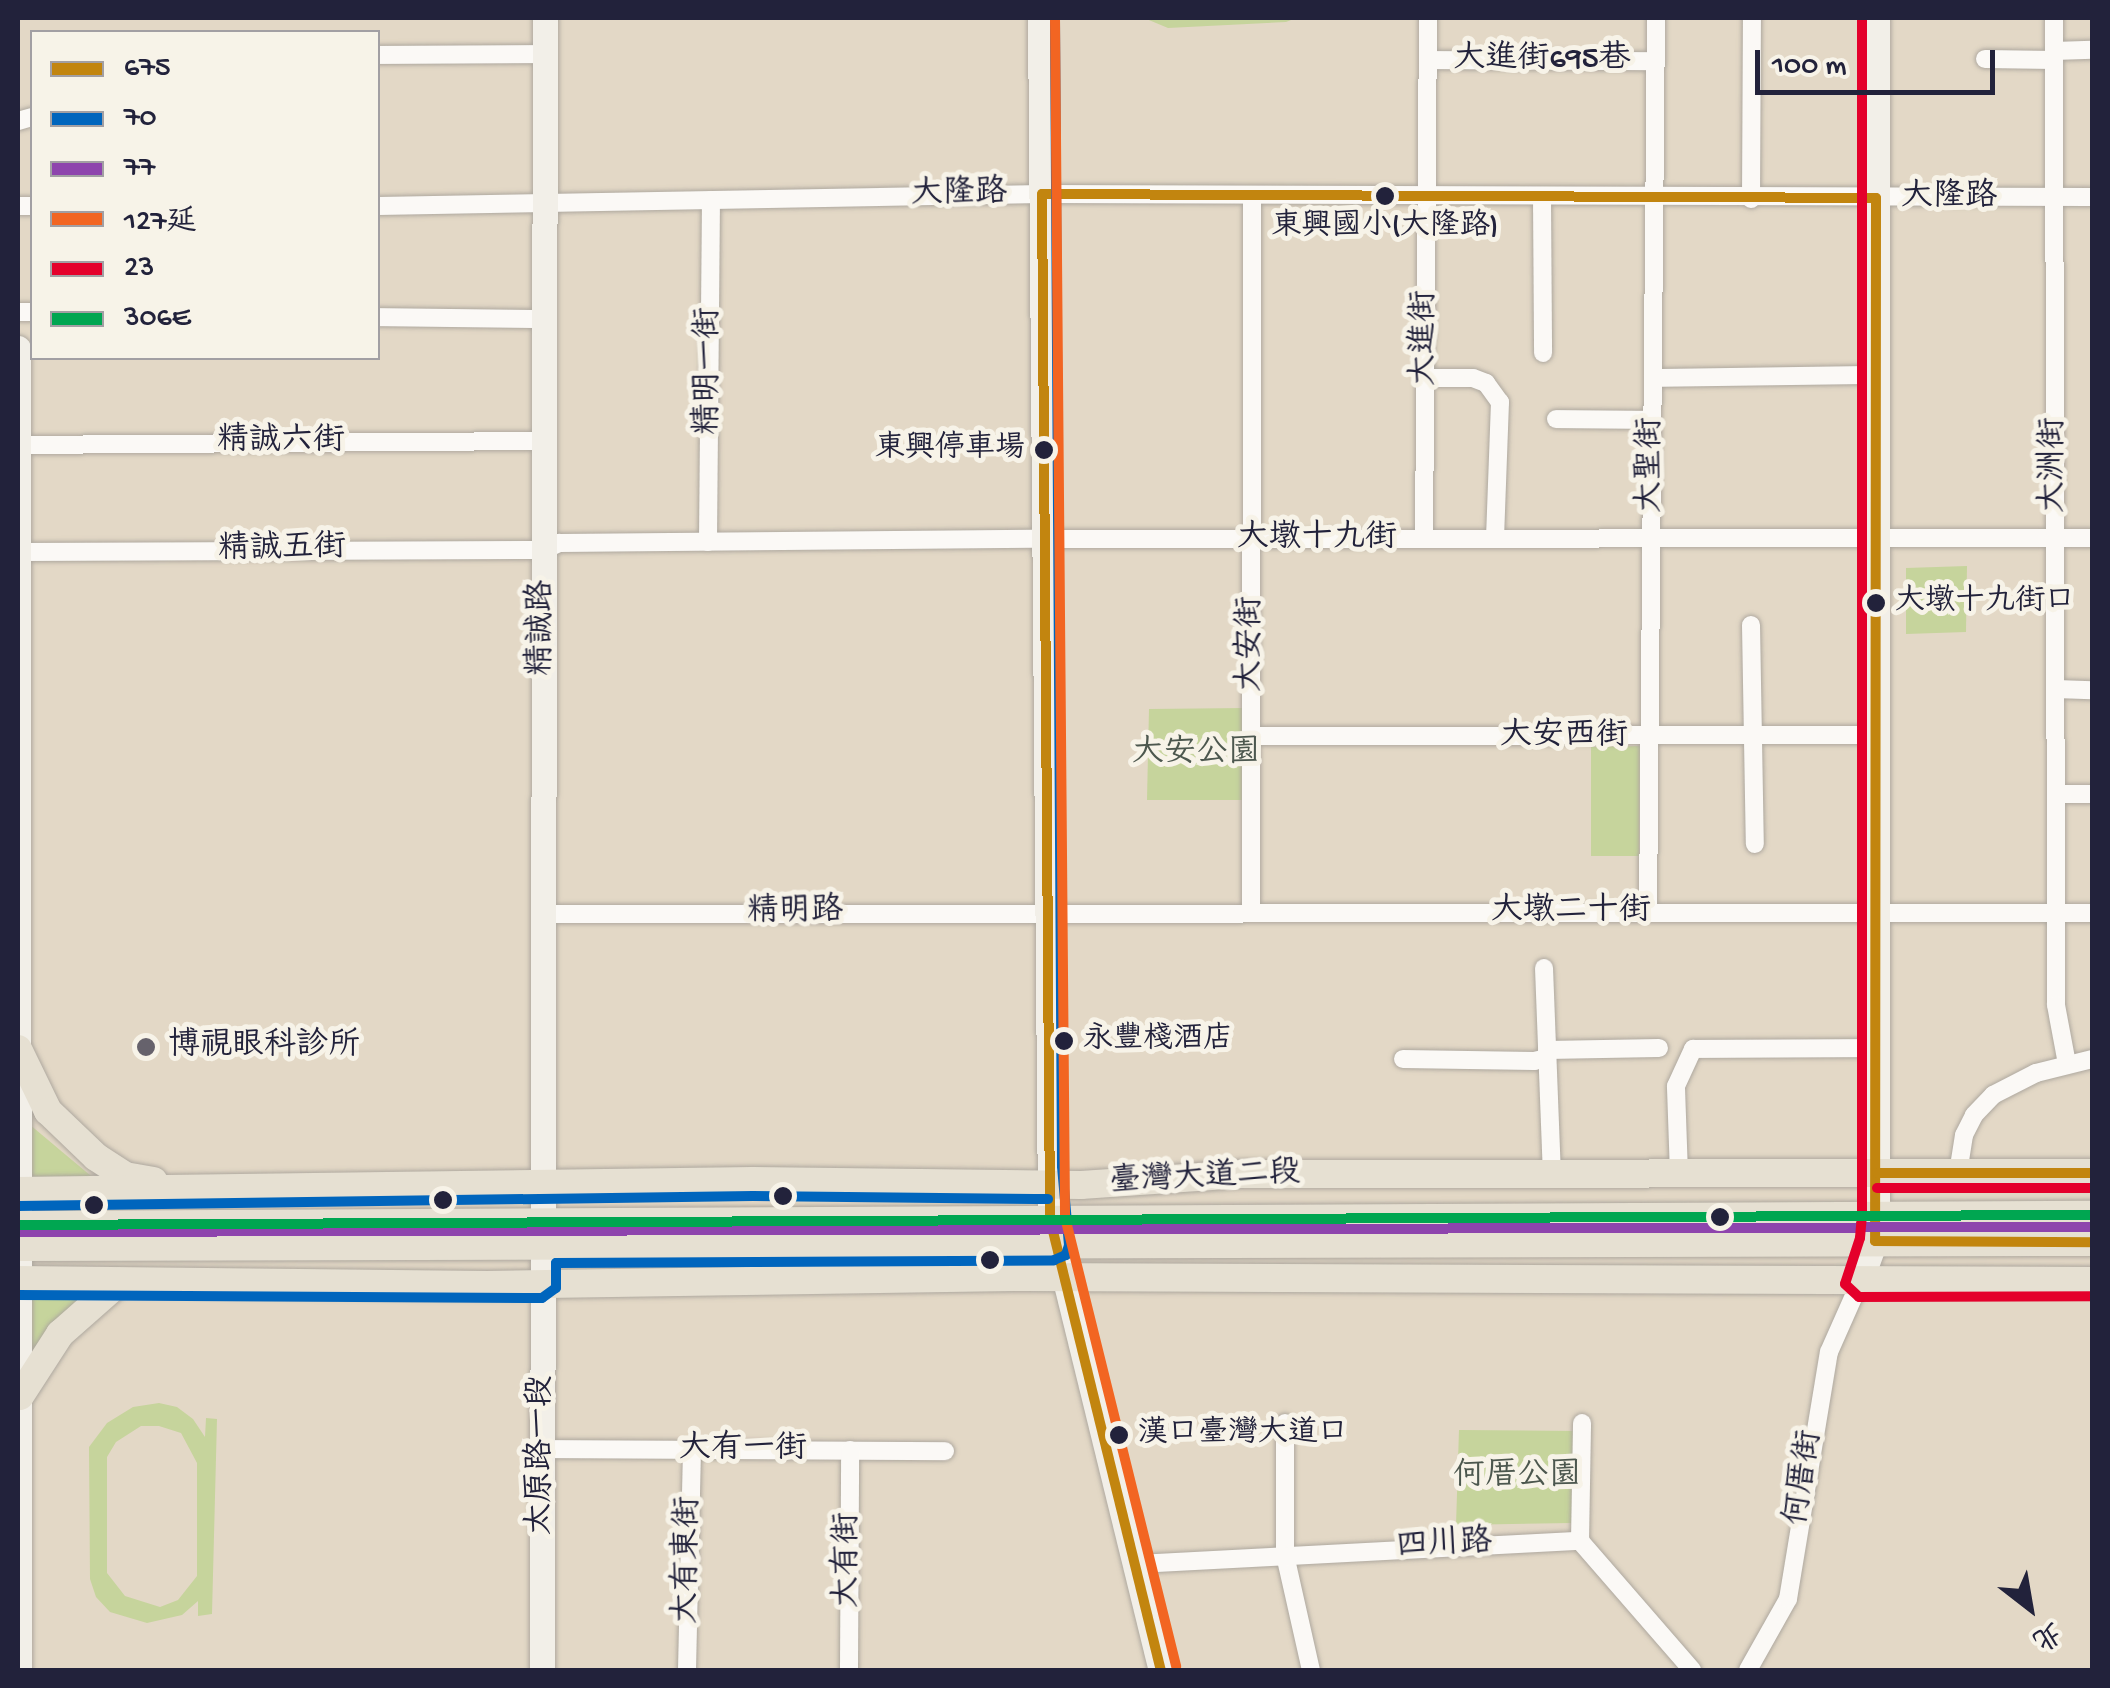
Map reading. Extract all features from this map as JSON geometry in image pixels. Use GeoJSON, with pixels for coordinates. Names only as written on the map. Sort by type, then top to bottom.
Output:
{"type":"FeatureCollection","features":[{"type":"Feature","properties":{"kind":"main road"},"geometry":{"type":"LineString","coordinates":[[18,1049],[48,1111],[96,1157],[125,1176],[215,1191]]}},
{"type":"Feature","properties":{"kind":"main road","name":"臺灣大道二段"},"geometry":{"type":"LineString","coordinates":[[18,1191],[542,1184],[1048,1184],[1241,1174],[2092,1173]]}},
{"type":"Feature","properties":{"kind":"main road","name":"臺灣大道二段"},"geometry":{"type":"LineString","coordinates":[[19,1236],[1876,1228],[2092,1216]]}},
{"type":"Feature","properties":{"kind":"main road","name":"臺灣大道二段"},"geometry":{"type":"LineString","coordinates":[[1876,1228],[2092,1242]]}},
{"type":"Feature","properties":{"kind":"main road"},"geometry":{"type":"LineString","coordinates":[[19,1280],[2092,1281]]}},
{"type":"Feature","properties":{"kind":"main road"},"geometry":{"type":"LineString","coordinates":[[20,1396],[60,1334],[119,1282]]}},
{"type":"Feature","properties":{"kind":"street","name":"精誠路"},"geometry":{"type":"LineString","coordinates":[[541,1236],[545,18]]}},
{"type":"Feature","properties":{"kind":"street"},"geometry":{"type":"LineString","coordinates":[[1040,18],[1048,1184],[1052,1232],[1162,1670]]}},
{"type":"Feature","properties":{"kind":"street","name":"大進街"},"geometry":{"type":"LineString","coordinates":[[1424,538],[1428,18]]}},
{"type":"Feature","properties":{"kind":"street","name":"大聖街"},"geometry":{"type":"LineString","coordinates":[[1648,912],[1656,18]]}},
{"type":"Feature","properties":{"kind":"street"},"geometry":{"type":"LineString","coordinates":[[1751,198],[1752,18]]}},
{"type":"Feature","properties":{"kind":"street"},"geometry":{"type":"LineString","coordinates":[[1860,1282],[1876,1228],[1877,1174],[1877,18]]}},
{"type":"Feature","properties":{"kind":"street","name":"大洲街"},"geometry":{"type":"LineString","coordinates":[[2054,18],[2056,1005],[2067,1064]]}},
{"type":"Feature","properties":{"kind":"street"},"geometry":{"type":"LineString","coordinates":[[1985,59],[2092,50]]}},
{"type":"Feature","properties":{"kind":"street"},"geometry":{"type":"LineString","coordinates":[[380,55],[545,54]]}},
{"type":"Feature","properties":{"kind":"street","name":"大進街695巷"},"geometry":{"type":"LineString","coordinates":[[1428,60],[1656,61]]}},
{"type":"Feature","properties":{"kind":"street","name":"大隆路"},"geometry":{"type":"LineString","coordinates":[[380,206],[1042,194],[1654,199],[2092,197]]}},
{"type":"Feature","properties":{"kind":"street","name":"大安街"},"geometry":{"type":"LineString","coordinates":[[1252,196],[1252,911]]}},
{"type":"Feature","properties":{"kind":"street"},"geometry":{"type":"LineString","coordinates":[[1542,198],[1543,353]]}},
{"type":"Feature","properties":{"kind":"street","name":"精明一街"},"geometry":{"type":"LineString","coordinates":[[708,542],[711,200]]}},
{"type":"Feature","properties":{"kind":"street"},"geometry":{"type":"LineString","coordinates":[[380,317],[545,319]]}},
{"type":"Feature","properties":{"kind":"street"},"geometry":{"type":"LineString","coordinates":[[18,348],[19,1670]]}},
{"type":"Feature","properties":{"kind":"street"},"geometry":{"type":"LineString","coordinates":[[1653,378],[1875,375]]}},
{"type":"Feature","properties":{"kind":"street"},"geometry":{"type":"LineString","coordinates":[[1425,378],[1473,378],[1486,383],[1500,402],[1496,538]]}},
{"type":"Feature","properties":{"kind":"street"},"geometry":{"type":"LineString","coordinates":[[1556,418],[1652,420]]}},
{"type":"Feature","properties":{"kind":"street","name":"精誠六街"},"geometry":{"type":"LineString","coordinates":[[19,445],[544,441]]}},
{"type":"Feature","properties":{"kind":"street","name":"大墩十九街"},"geometry":{"type":"LineString","coordinates":[[544,550],[560,543],[1042,539],[2092,538]]}},
{"type":"Feature","properties":{"kind":"street","name":"精誠五街"},"geometry":{"type":"LineString","coordinates":[[20,552],[544,550]]}},
{"type":"Feature","properties":{"kind":"street"},"geometry":{"type":"LineString","coordinates":[[1751,624],[1755,844]]}},
{"type":"Feature","properties":{"kind":"street"},"geometry":{"type":"LineString","coordinates":[[2056,690],[2092,690]]}},
{"type":"Feature","properties":{"kind":"street","name":"大安西街"},"geometry":{"type":"LineString","coordinates":[[1252,736],[1875,735]]}},
{"type":"Feature","properties":{"kind":"street"},"geometry":{"type":"LineString","coordinates":[[2056,794],[2092,794]]}},
{"type":"Feature","properties":{"kind":"street","name":"大墩二十街"},"geometry":{"type":"LineString","coordinates":[[1049,910],[2092,913]]}},
{"type":"Feature","properties":{"kind":"street","name":"精明路"},"geometry":{"type":"LineString","coordinates":[[541,914],[1049,910]]}},
{"type":"Feature","properties":{"kind":"street"},"geometry":{"type":"LineString","coordinates":[[1544,968],[1552,1174]]}},
{"type":"Feature","properties":{"kind":"street"},"geometry":{"type":"LineString","coordinates":[[1402,1058],[1659,1048]]}},
{"type":"Feature","properties":{"kind":"street"},"geometry":{"type":"LineString","coordinates":[[1679,1174],[1676,1086],[1693,1049],[1876,1048]]}},
{"type":"Feature","properties":{"kind":"street"},"geometry":{"type":"LineString","coordinates":[[1958,1174],[1964,1136],[1974,1115],[1993,1095],[2013,1082],[2092,1059]]}},
{"type":"Feature","properties":{"kind":"street","name":"太原路一段"},"geometry":{"type":"LineString","coordinates":[[541,1236],[542,1670]]}},
{"type":"Feature","properties":{"kind":"street","name":"何厝街"},"geometry":{"type":"LineString","coordinates":[[1748,1670],[1788,1599],[1814,1420],[1829,1352],[1860,1282]]}},
{"type":"Feature","properties":{"kind":"street"},"geometry":{"type":"LineString","coordinates":[[1285,1422],[1285,1556],[1311,1670]]}},
{"type":"Feature","properties":{"kind":"street"},"geometry":{"type":"LineString","coordinates":[[1582,1422],[1580,1541],[1692,1670]]}},
{"type":"Feature","properties":{"kind":"street","name":"大有一街"},"geometry":{"type":"LineString","coordinates":[[542,1449],[945,1451]]}},
{"type":"Feature","properties":{"kind":"street","name":"大有東街"},"geometry":{"type":"LineString","coordinates":[[687,1670],[692,1450]]}},
{"type":"Feature","properties":{"kind":"street","name":"大有街"},"geometry":{"type":"LineString","coordinates":[[849,1670],[850,1450]]}},
{"type":"Feature","properties":{"kind":"street","name":"四川路"},"geometry":{"type":"LineString","coordinates":[[1137,1564],[1580,1541]]}},
{"type":"Feature","properties":{"kind":"green space"},"geometry":{"type":"Polygon","coordinates":[[[1144,18],[1296,18],[1286,22],[1168,28],[1144,18]]]}},
{"type":"Feature","properties":{"kind":"green space"},"geometry":{"type":"Polygon","coordinates":[[[1967,566],[1966,632],[1906,634],[1906,568],[1967,566]]]}},
{"type":"Feature","properties":{"kind":"green space","name":"大安公園"},"geometry":{"type":"Polygon","coordinates":[[[1245,708],[1243,800],[1147,800],[1149,709],[1245,708]]]}},
{"type":"Feature","properties":{"kind":"green space"},"geometry":{"type":"Polygon","coordinates":[[[1640,746],[1639,856],[1591,856],[1591,747],[1640,746]]]}},
{"type":"Feature","properties":{"kind":"green space"},"geometry":{"type":"Polygon","coordinates":[[[23,1119],[103,1186],[25,1185],[23,1119]]]}},
{"type":"Feature","properties":{"kind":"green space"},"geometry":{"type":"Polygon","coordinates":[[[28,1285],[128,1288],[27,1385],[28,1285]]]}},
{"type":"Feature","properties":{"kind":"green space"},"geometry":{"type":"Polygon","coordinates":[[[159,1403],[177,1407],[193,1419],[205,1437],[206,1418],[217,1419],[212,1614],[198,1616],[198,1601],[182,1615],[147,1623],[110,1612],[96,1597],[90,1579],[89,1447],[107,1423],[133,1407],[159,1403]],[[141,1426],[116,1442],[107,1457],[107,1573],[125,1596],[160,1607],[178,1600],[197,1576],[197,1463],[181,1433],[159,1426],[141,1426]]]}},
{"type":"Feature","properties":{"kind":"green space","name":"何厝公園"},"geometry":{"type":"Polygon","coordinates":[[[1459,1430],[1577,1431],[1572,1523],[1456,1525],[1459,1430]]]}},
{"type":"Feature","properties":{"kind":"transit line","name":"70"},"geometry":{"type":"LineString","coordinates":[[18,1295],[542,1298],[556,1288],[556,1263],[1054,1260],[1066,1255],[1069,1245],[1062,1166],[1055,18]]}},
{"type":"Feature","properties":{"kind":"transit line","name":"127延"},"geometry":{"type":"LineString","coordinates":[[1055,18],[1065,1217],[1176,1666]]}},
{"type":"Feature","properties":{"kind":"transit line","name":"23"},"geometry":{"type":"LineString","coordinates":[[1862,18],[1862,1215],[1860,1238],[1845,1284],[1859,1297],[2092,1296]]}},
{"type":"Feature","properties":{"kind":"transit line","name":"675"},"geometry":{"type":"LineString","coordinates":[[1042,194],[1050,1219],[1161,1670]]}},
{"type":"Feature","properties":{"kind":"transit line","name":"675"},"geometry":{"type":"LineString","coordinates":[[1042,194],[1876,198]]}},
{"type":"Feature","properties":{"kind":"transit line","name":"675"},"geometry":{"type":"LineString","coordinates":[[1876,198],[1875,1241],[2092,1242]]}},
{"type":"Feature","properties":{"kind":"transit line","name":"675"},"geometry":{"type":"LineString","coordinates":[[1877,1173],[2092,1173]]}},
{"type":"Feature","properties":{"kind":"transit line","name":"23"},"geometry":{"type":"LineString","coordinates":[[1877,1188],[2092,1188]]}},
{"type":"Feature","properties":{"kind":"transit line","name":"70"},"geometry":{"type":"LineString","coordinates":[[18,1206],[753,1196],[1048,1199]]}},
{"type":"Feature","properties":{"kind":"transit line","name":"306E"},"geometry":{"type":"LineString","coordinates":[[18,1225],[2092,1215]]}},
{"type":"Feature","properties":{"kind":"transit line","name":"77"},"geometry":{"type":"LineString","coordinates":[[18,1232],[2092,1227]]}},
{"type":"Feature","properties":{"kind":"place","name":"東興國小(大隆路)"},"geometry":{"type":"Point","coordinates":[1385,196]}},
{"type":"Feature","properties":{"kind":"place","name":"東興停車場"},"geometry":{"type":"Point","coordinates":[1044,450]}},
{"type":"Feature","properties":{"kind":"place","name":"大墩十九街口"},"geometry":{"type":"Point","coordinates":[1876,603]}},
{"type":"Feature","properties":{"kind":"place","name":"永豐棧酒店"},"geometry":{"type":"Point","coordinates":[1064,1041]}},
{"type":"Feature","properties":{"kind":"place","name":"博視眼科診所"},"geometry":{"type":"Point","coordinates":[146,1047]}},
{"type":"Feature","properties":{"kind":"place","name":"漢口臺灣大道口"},"geometry":{"type":"Point","coordinates":[1119,1435]}}]}
